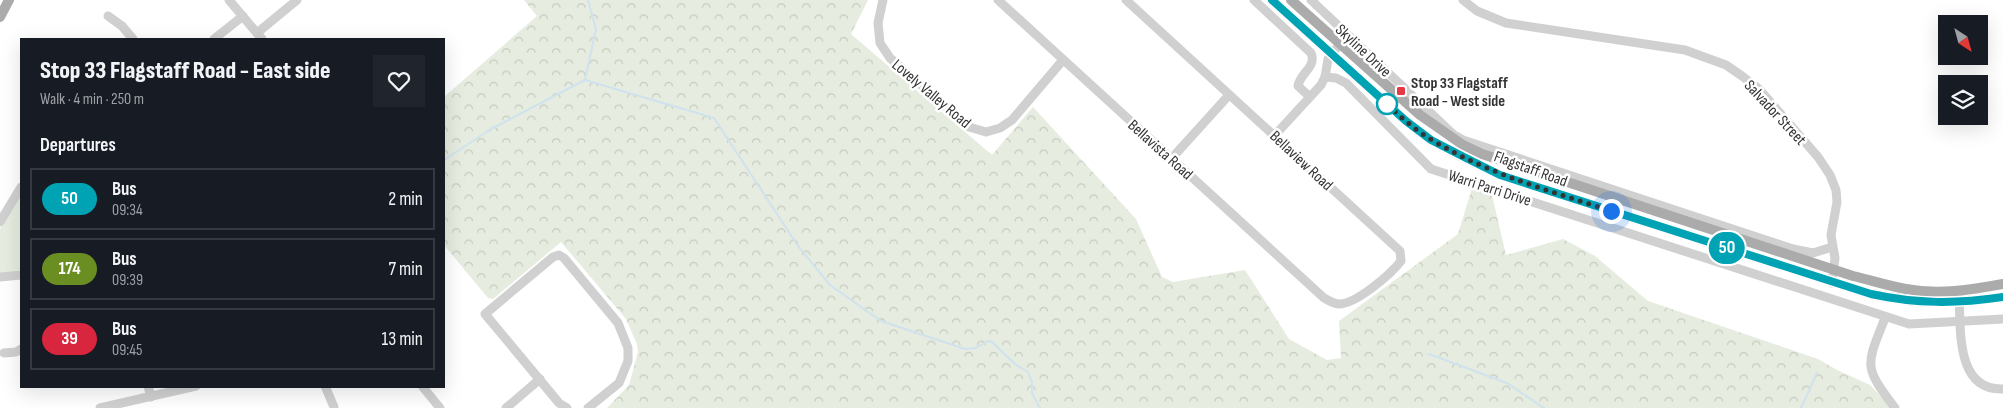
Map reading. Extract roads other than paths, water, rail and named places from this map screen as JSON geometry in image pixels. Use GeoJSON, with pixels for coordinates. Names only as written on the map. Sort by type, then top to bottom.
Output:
{"type":"FeatureCollection","features":[{"type":"Feature","properties":{"kind":"main road"},"geometry":{"type":"LineString","coordinates":[[0,17],[9,0]]}},
{"type":"Feature","properties":{"kind":"main road","name":"Flagstaff Road"},"geometry":{"type":"LineString","coordinates":[[1272,0],[1406,121],[1431,140],[1500,175],[1832,283],[1903,301],[1960,302],[2003,297]]}},
{"type":"Feature","properties":{"kind":"main road","name":"Flagstaff Road"},"geometry":{"type":"LineString","coordinates":[[1291,0],[1420,115],[1456,140],[1482,154],[1853,276],[1907,289],[1959,291],[2003,284]]}},
{"type":"Feature","properties":{"kind":"street"},"geometry":{"type":"LineString","coordinates":[[229,0],[259,36],[297,0]]}},
{"type":"Feature","properties":{"kind":"street","name":"Lovely Valley Road"},"geometry":{"type":"LineString","coordinates":[[883,0],[878,23],[880,43],[890,58],[969,127],[986,132],[1000,128],[1012,120],[1062,60]]}},
{"type":"Feature","properties":{"kind":"street","name":"Bellavista Road"},"geometry":{"type":"LineString","coordinates":[[998,0],[1324,298]]}},
{"type":"Feature","properties":{"kind":"street","name":"Bellaview Road"},"geometry":{"type":"LineString","coordinates":[[1126,0],[1400,251],[1401,262],[1352,301],[1337,304],[1324,298]]}},
{"type":"Feature","properties":{"kind":"street"},"geometry":{"type":"LineString","coordinates":[[1254,0],[1311,52],[1312,64],[1298,80],[1298,86],[1310,97]]}},
{"type":"Feature","properties":{"kind":"street","name":"Skyline Drive"},"geometry":{"type":"LineString","coordinates":[[1311,0],[1454,135],[1462,140],[1793,249],[1813,253],[1832,247]]}},
{"type":"Feature","properties":{"kind":"street","name":"Salvador Street"},"geometry":{"type":"LineString","coordinates":[[1463,0],[1477,11],[1506,23],[1685,50],[1726,65],[1760,89],[1818,157],[1830,175],[1836,190],[1837,202],[1831,235],[1835,258],[1832,283]]}},
{"type":"Feature","properties":{"kind":"street"},"geometry":{"type":"LineString","coordinates":[[108,16],[122,26],[132,38]]}},
{"type":"Feature","properties":{"kind":"street"},"geometry":{"type":"LineString","coordinates":[[215,38],[243,16]]}},
{"type":"Feature","properties":{"kind":"street"},"geometry":{"type":"LineString","coordinates":[[1275,136],[1321,85],[1325,77],[1328,59],[1340,44]]}},
{"type":"Feature","properties":{"kind":"street","name":"Warri Parri Drive"},"geometry":{"type":"LineString","coordinates":[[1325,77],[1336,78],[1346,83],[1431,169],[1884,318],[1909,324],[2003,319]]}},
{"type":"Feature","properties":{"kind":"street"},"geometry":{"type":"LineString","coordinates":[[1172,158],[1229,95]]}},
{"type":"Feature","properties":{"kind":"street"},"geometry":{"type":"LineString","coordinates":[[0,222],[20,189]]}},
{"type":"Feature","properties":{"kind":"street"},"geometry":{"type":"LineString","coordinates":[[567,408],[559,403],[485,314],[553,257],[558,255],[564,258],[618,323],[628,348],[628,361],[619,383],[588,408]]}},
{"type":"Feature","properties":{"kind":"street"},"geometry":{"type":"LineString","coordinates":[[0,277],[20,275]]}},
{"type":"Feature","properties":{"kind":"street"},"geometry":{"type":"LineString","coordinates":[[1959,291],[1964,360],[1968,371],[1976,382],[1993,390],[2003,389]]}},
{"type":"Feature","properties":{"kind":"street"},"geometry":{"type":"LineString","coordinates":[[1884,318],[1871,354],[1869,366],[1876,383],[1895,408]]}},
{"type":"Feature","properties":{"kind":"street"},"geometry":{"type":"LineString","coordinates":[[4,353],[16,352],[20,350]]}},
{"type":"Feature","properties":{"kind":"street"},"geometry":{"type":"LineString","coordinates":[[506,408],[540,380]]}},
{"type":"Feature","properties":{"kind":"street"},"geometry":{"type":"LineString","coordinates":[[149,388],[151,397]]}},
{"type":"Feature","properties":{"kind":"street"},"geometry":{"type":"LineString","coordinates":[[100,408],[188,388]]}},
{"type":"Feature","properties":{"kind":"street"},"geometry":{"type":"LineString","coordinates":[[326,388],[334,407]]}},
{"type":"Feature","properties":{"kind":"street"},"geometry":{"type":"LineString","coordinates":[[424,388],[440,408]]}},
{"type":"Feature","properties":{"kind":"waterway"},"geometry":{"type":"LineString","coordinates":[[585,80],[596,29],[588,0]]}},
{"type":"Feature","properties":{"kind":"waterway"},"geometry":{"type":"LineString","coordinates":[[445,159],[491,129],[585,80],[714,118],[798,246],[830,285],[881,321],[965,349],[976,348],[988,341],[992,342],[1015,364],[1028,372],[1032,382],[1032,393],[1040,408]]}},
{"type":"Feature","properties":{"kind":"waterway"},"geometry":{"type":"LineString","coordinates":[[1429,354],[1507,383],[1544,408]]}},
{"type":"Feature","properties":{"kind":"waterway"},"geometry":{"type":"LineString","coordinates":[[1801,408],[1817,373]]}},
{"type":"Feature","properties":{"kind":"place","name":"Stop 33 Flagstaff Road - West side"},"geometry":{"type":"Point","coordinates":[1401,91]}}]}
